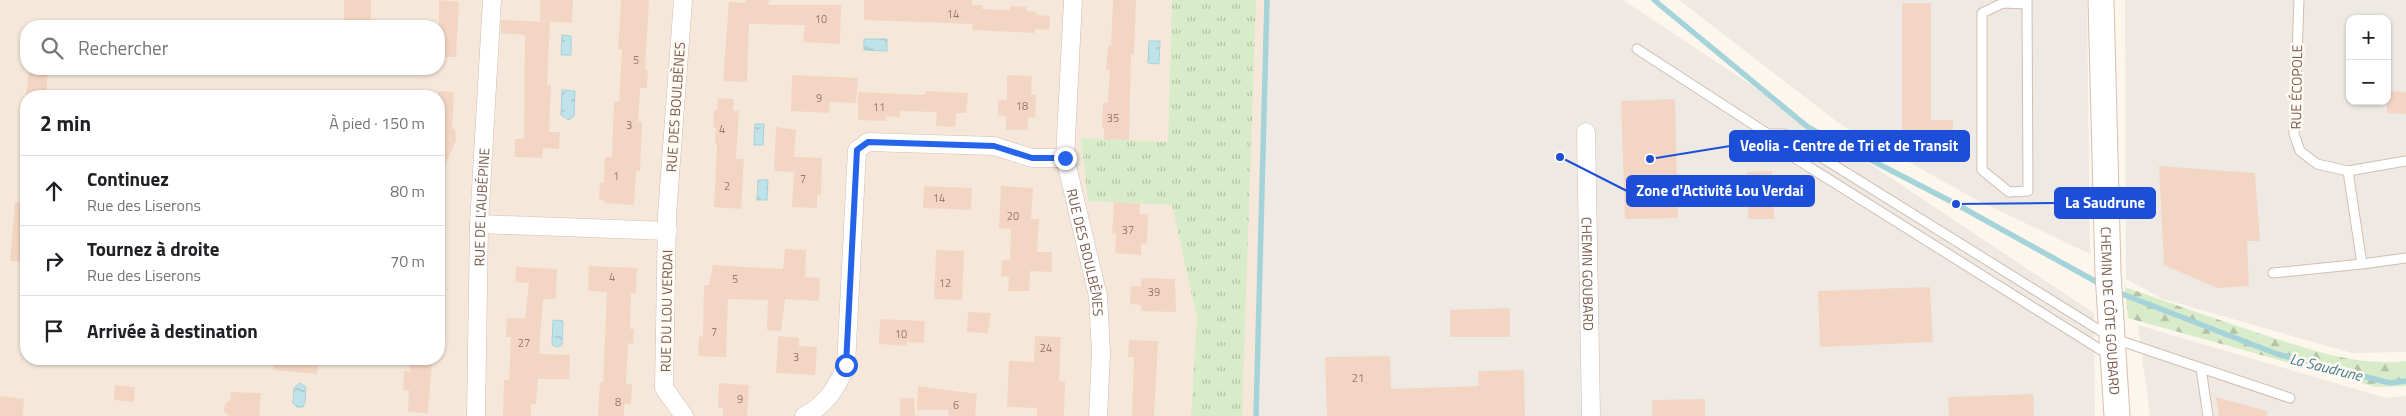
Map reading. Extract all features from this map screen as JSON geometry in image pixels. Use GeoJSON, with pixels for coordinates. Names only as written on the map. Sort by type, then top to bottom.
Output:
{"type":"FeatureCollection","features":[{"type":"Feature","properties":{"kind":"main road","name":"CHEMIN DE CÔTE GOUBARD"},"geometry":{"type":"LineString","coordinates":[[2101,0],[2108,273],[2118,415]]}},
{"type":"Feature","properties":{"kind":"street","name":"RUE DE L'AUBÉPINE"},"geometry":{"type":"LineString","coordinates":[[476,416],[479,224],[492,0]]}},
{"type":"Feature","properties":{"kind":"street","name":"RUE DES BOULBÈNES"},"geometry":{"type":"LineString","coordinates":[[668,223],[682,0]]}},
{"type":"Feature","properties":{"kind":"street","name":"RUE DES BOULBÈNES"},"geometry":{"type":"LineString","coordinates":[[1073,0],[1065,158],[1098,296],[1101,353],[1098,416]]}},
{"type":"Feature","properties":{"kind":"street","name":"CHEMIN GOUBARD"},"geometry":{"type":"LineString","coordinates":[[1586,132],[1591,416]]}},
{"type":"Feature","properties":{"kind":"street"},"geometry":{"type":"LineString","coordinates":[[804,416],[820,408],[838,386],[846,365],[857,150],[868,142],[984,145],[994,146],[1032,158],[1065,158]]}},
{"type":"Feature","properties":{"kind":"street","name":"RUE DU LOU VERDAI"},"geometry":{"type":"LineString","coordinates":[[479,224],[668,223],[664,388],[684,416]]}},
{"type":"Feature","properties":{"kind":"lane","name":"RUE ÉCOPOLE"},"geometry":{"type":"LineString","coordinates":[[2299,0],[2294,134],[2300,150],[2317,164],[2348,171],[2406,161]]}},
{"type":"Feature","properties":{"kind":"lane"},"geometry":{"type":"LineString","coordinates":[[2004,2],[2027,2],[2028,191],[2009,192],[1982,170],[1982,13],[2004,2]]}},
{"type":"Feature","properties":{"kind":"lane"},"geometry":{"type":"LineString","coordinates":[[1637,49],[1768,134],[1779,148],[2113,348],[2200,368],[2290,398]]}},
{"type":"Feature","properties":{"kind":"lane"},"geometry":{"type":"LineString","coordinates":[[1768,134],[1784,134],[2113,348]]}},
{"type":"Feature","properties":{"kind":"lane"},"geometry":{"type":"LineString","coordinates":[[2348,171],[2362,264]]}},
{"type":"Feature","properties":{"kind":"lane"},"geometry":{"type":"LineString","coordinates":[[2273,274],[2406,258]]}},
{"type":"Feature","properties":{"kind":"lane"},"geometry":{"type":"LineString","coordinates":[[2200,368],[2208,416]]}},
{"type":"Feature","properties":{"kind":"shaded area"},"geometry":{"type":"Polygon","coordinates":[[[0,0],[1266,0],[1254,416],[0,416],[0,0]]]}},
{"type":"Feature","properties":{"kind":"shaded area"},"geometry":{"type":"Polygon","coordinates":[[[1266,0],[1623,0],[2094,313],[2095,416],[1254,416],[1266,0]]]}},
{"type":"Feature","properties":{"kind":"shaded area"},"geometry":{"type":"Polygon","coordinates":[[[1679,0],[2087,0],[2090,254],[1977,200],[1840,124],[1679,0]]]}},
{"type":"Feature","properties":{"kind":"shaded area"},"geometry":{"type":"Polygon","coordinates":[[[2125,0],[2406,0],[2406,352],[2352,353],[2163,299],[2126,279],[2125,0]]]}},
{"type":"Feature","properties":{"kind":"shaded area"},"geometry":{"type":"Polygon","coordinates":[[[2138,325],[2386,398],[2406,396],[2406,416],[2150,416],[2138,325]]]}},
{"type":"Feature","properties":{"kind":"green space"},"geometry":{"type":"Polygon","coordinates":[[[1172,0],[1256,0],[1242,416],[1191,416],[1197,318],[1172,205],[1088,201],[1081,138],[1168,142],[1172,0]]]}},
{"type":"Feature","properties":{"kind":"green space"},"geometry":{"type":"Polygon","coordinates":[[[2125,287],[2314,351],[2369,361],[2406,361],[2406,386],[2376,387],[2128,318],[2125,287]]]}},
{"type":"Feature","properties":{"kind":"water"},"geometry":{"type":"Polygon","coordinates":[[[562,35],[571,36],[571,55],[561,55],[562,35]]]}},
{"type":"Feature","properties":{"kind":"water"},"geometry":{"type":"Polygon","coordinates":[[[864,39],[887,39],[887,51],[864,50],[864,39]]]}},
{"type":"Feature","properties":{"kind":"water"},"geometry":{"type":"Polygon","coordinates":[[[1149,41],[1160,41],[1159,64],[1148,63],[1149,41]]]}},
{"type":"Feature","properties":{"kind":"water"},"geometry":{"type":"Polygon","coordinates":[[[562,90],[575,91],[574,116],[569,120],[561,115],[562,90]]]}},
{"type":"Feature","properties":{"kind":"water"},"geometry":{"type":"Polygon","coordinates":[[[755,124],[764,124],[763,145],[754,145],[755,124]]]}},
{"type":"Feature","properties":{"kind":"water"},"geometry":{"type":"Polygon","coordinates":[[[758,180],[768,180],[767,200],[757,200],[758,180]]]}},
{"type":"Feature","properties":{"kind":"water"},"geometry":{"type":"Polygon","coordinates":[[[553,320],[563,321],[562,345],[558,347],[552,345],[553,320]]]}},
{"type":"Feature","properties":{"kind":"water"},"geometry":{"type":"Polygon","coordinates":[[[300,383],[306,387],[305,402],[303,407],[297,407],[293,403],[294,388],[300,383]]]}},
{"type":"Feature","properties":{"kind":"building"},"geometry":{"type":"Polygon","coordinates":[[[344,0],[371,0],[371,20],[344,20],[344,0]]]}},
{"type":"Feature","properties":{"kind":"building"},"geometry":{"type":"Polygon","coordinates":[[[439,0],[459,2],[456,57],[445,57],[445,20],[439,20],[439,0]]]}},
{"type":"Feature","properties":{"kind":"building"},"geometry":{"type":"Polygon","coordinates":[[[540,0],[573,0],[572,23],[540,21],[540,0]]]}},
{"type":"Feature","properties":{"kind":"building"},"geometry":{"type":"Polygon","coordinates":[[[621,0],[649,0],[645,69],[648,70],[647,88],[640,88],[638,121],[642,122],[640,171],[636,171],[634,205],[605,203],[605,201],[599,200],[600,183],[604,183],[605,157],[612,157],[614,101],[619,101],[622,50],[618,49],[621,0]]]}},
{"type":"Feature","properties":{"kind":"building"},"geometry":{"type":"Polygon","coordinates":[[[746,0],[769,0],[768,5],[841,5],[840,44],[803,42],[805,25],[749,24],[747,82],[723,81],[729,2],[746,3],[746,0]]]}},
{"type":"Feature","properties":{"kind":"building"},"geometry":{"type":"Polygon","coordinates":[[[864,0],[972,0],[972,5],[982,5],[982,9],[1010,10],[1010,6],[1027,7],[1027,11],[1036,12],[1036,15],[1050,16],[1049,30],[1035,29],[1035,33],[972,30],[973,24],[864,20],[864,0]]]}},
{"type":"Feature","properties":{"kind":"building"},"geometry":{"type":"Polygon","coordinates":[[[1113,0],[1136,0],[1134,55],[1131,55],[1129,140],[1104,139],[1104,128],[1102,128],[1103,103],[1108,103],[1110,70],[1106,70],[1108,46],[1111,46],[1113,0]]]}},
{"type":"Feature","properties":{"kind":"building"},"geometry":{"type":"Polygon","coordinates":[[[1902,3],[1931,3],[1931,120],[1953,120],[1953,154],[1930,154],[1930,148],[1902,148],[1902,3]]]}},
{"type":"Feature","properties":{"kind":"building"},"geometry":{"type":"Polygon","coordinates":[[[501,20],[550,22],[547,85],[551,85],[549,132],[560,132],[559,149],[543,148],[542,158],[515,157],[515,139],[524,139],[525,35],[501,33],[501,20]]]}},
{"type":"Feature","properties":{"kind":"building"},"geometry":{"type":"Polygon","coordinates":[[[28,75],[48,75],[46,90],[27,90],[28,75]]]}},
{"type":"Feature","properties":{"kind":"building"},"geometry":{"type":"Polygon","coordinates":[[[792,75],[858,78],[856,103],[830,102],[829,113],[791,111],[792,75]]]}},
{"type":"Feature","properties":{"kind":"building"},"geometry":{"type":"Polygon","coordinates":[[[1007,75],[1032,76],[1031,95],[1036,95],[1035,118],[1028,117],[1028,130],[1006,130],[1006,116],[998,116],[998,100],[1007,100],[1007,75]]]}},
{"type":"Feature","properties":{"kind":"building"},"geometry":{"type":"Polygon","coordinates":[[[445,91],[454,92],[452,129],[455,129],[456,140],[445,167],[445,91]]]}},
{"type":"Feature","properties":{"kind":"building"},"geometry":{"type":"Polygon","coordinates":[[[926,91],[968,93],[966,113],[956,113],[955,127],[936,126],[937,112],[900,111],[900,117],[886,116],[886,121],[858,120],[858,92],[925,95],[926,91]]]}},
{"type":"Feature","properties":{"kind":"building"},"geometry":{"type":"Polygon","coordinates":[[[2391,91],[2406,92],[2406,114],[2387,113],[2387,105],[2391,105],[2391,91]]]}},
{"type":"Feature","properties":{"kind":"building"},"geometry":{"type":"Polygon","coordinates":[[[718,98],[734,99],[733,111],[739,111],[736,159],[744,159],[741,209],[714,207],[717,144],[715,144],[716,128],[713,127],[714,110],[717,110],[718,98]]]}},
{"type":"Feature","properties":{"kind":"building"},"geometry":{"type":"Polygon","coordinates":[[[1675,99],[1678,218],[1625,219],[1621,101],[1675,99]]]}},
{"type":"Feature","properties":{"kind":"building"},"geometry":{"type":"Polygon","coordinates":[[[776,127],[796,130],[794,157],[822,158],[821,195],[817,195],[817,208],[792,207],[794,172],[774,171],[776,127]]]}},
{"type":"Feature","properties":{"kind":"building"},"geometry":{"type":"Polygon","coordinates":[[[2159,166],[2255,173],[2260,241],[2247,241],[2249,286],[2217,288],[2164,265],[2159,166]]]}},
{"type":"Feature","properties":{"kind":"building"},"geometry":{"type":"Polygon","coordinates":[[[1772,171],[1774,219],[1748,219],[1747,172],[1772,171]]]}},
{"type":"Feature","properties":{"kind":"building"},"geometry":{"type":"Polygon","coordinates":[[[924,186],[972,188],[971,210],[923,208],[924,186]]]}},
{"type":"Feature","properties":{"kind":"building"},"geometry":{"type":"Polygon","coordinates":[[[1001,186],[1033,188],[1031,219],[1039,219],[1037,252],[1052,252],[1052,272],[1030,271],[1029,291],[1008,291],[1009,277],[1001,276],[1002,260],[1010,260],[1011,229],[999,228],[1001,186]]]}},
{"type":"Feature","properties":{"kind":"building"},"geometry":{"type":"Polygon","coordinates":[[[15,202],[20,202],[20,262],[10,261],[15,202]]]}},
{"type":"Feature","properties":{"kind":"building"},"geometry":{"type":"Polygon","coordinates":[[[1114,202],[1140,204],[1139,214],[1148,214],[1147,244],[1141,243],[1141,255],[1115,253],[1116,234],[1112,234],[1114,202]]]}},
{"type":"Feature","properties":{"kind":"building"},"geometry":{"type":"Polygon","coordinates":[[[785,249],[806,250],[805,277],[820,278],[819,301],[785,299],[781,331],[767,330],[768,300],[728,299],[726,357],[698,356],[699,336],[703,337],[704,285],[709,285],[713,265],[783,269],[785,249]]]}},
{"type":"Feature","properties":{"kind":"building"},"geometry":{"type":"Polygon","coordinates":[[[936,250],[964,251],[962,300],[934,299],[936,250]]]}},
{"type":"Feature","properties":{"kind":"building"},"geometry":{"type":"Polygon","coordinates":[[[589,266],[637,268],[636,293],[631,293],[630,329],[634,329],[633,344],[628,343],[626,384],[632,384],[631,404],[624,404],[624,416],[598,416],[600,382],[603,382],[607,292],[588,291],[589,266]]]}},
{"type":"Feature","properties":{"kind":"building"},"geometry":{"type":"Polygon","coordinates":[[[516,267],[557,269],[556,299],[543,299],[539,354],[570,355],[569,379],[538,379],[536,404],[531,404],[531,416],[503,416],[504,380],[509,380],[511,337],[506,337],[507,318],[525,318],[529,283],[515,282],[516,267]]]}},
{"type":"Feature","properties":{"kind":"building"},"geometry":{"type":"Polygon","coordinates":[[[1141,278],[1175,279],[1176,312],[1141,311],[1141,305],[1130,304],[1131,286],[1141,286],[1141,278]]]}},
{"type":"Feature","properties":{"kind":"building"},"geometry":{"type":"Polygon","coordinates":[[[1930,287],[1933,342],[1820,347],[1818,291],[1930,287]]]}},
{"type":"Feature","properties":{"kind":"building"},"geometry":{"type":"Polygon","coordinates":[[[1510,308],[1510,337],[1450,337],[1450,310],[1510,308]]]}},
{"type":"Feature","properties":{"kind":"building"},"geometry":{"type":"Polygon","coordinates":[[[968,312],[991,313],[988,333],[967,332],[968,312]]]}},
{"type":"Feature","properties":{"kind":"building"},"geometry":{"type":"Polygon","coordinates":[[[880,319],[925,321],[924,343],[907,342],[907,346],[879,344],[880,319]]]}},
{"type":"Feature","properties":{"kind":"building"},"geometry":{"type":"Polygon","coordinates":[[[778,336],[799,338],[799,346],[817,347],[815,375],[776,373],[778,336]]]}},
{"type":"Feature","properties":{"kind":"building"},"geometry":{"type":"Polygon","coordinates":[[[1035,336],[1061,337],[1059,381],[1065,382],[1064,416],[1037,416],[1037,408],[1007,407],[1009,361],[1034,362],[1035,336]]]}},
{"type":"Feature","properties":{"kind":"building"},"geometry":{"type":"Polygon","coordinates":[[[1129,340],[1158,341],[1154,416],[1132,416],[1134,357],[1128,357],[1129,340]]]}},
{"type":"Feature","properties":{"kind":"building"},"geometry":{"type":"Polygon","coordinates":[[[1390,356],[1391,389],[1479,386],[1478,371],[1524,370],[1525,416],[1327,416],[1325,357],[1390,356]]]}},
{"type":"Feature","properties":{"kind":"building"},"geometry":{"type":"Polygon","coordinates":[[[273,365],[318,365],[317,374],[273,370],[273,365]]]}},
{"type":"Feature","properties":{"kind":"building"},"geometry":{"type":"Polygon","coordinates":[[[410,365],[432,365],[428,413],[408,412],[409,390],[403,390],[404,371],[410,372],[410,365]]]}},
{"type":"Feature","properties":{"kind":"building"},"geometry":{"type":"Polygon","coordinates":[[[719,383],[749,385],[747,416],[723,416],[723,408],[718,408],[719,383]]]}},
{"type":"Feature","properties":{"kind":"building"},"geometry":{"type":"Polygon","coordinates":[[[115,385],[135,387],[134,402],[114,400],[115,385]]]}},
{"type":"Feature","properties":{"kind":"building"},"geometry":{"type":"Polygon","coordinates":[[[918,386],[977,394],[975,416],[949,416],[948,410],[917,410],[918,386]]]}},
{"type":"Feature","properties":{"kind":"building"},"geometry":{"type":"Polygon","coordinates":[[[231,392],[261,393],[259,416],[229,416],[224,411],[225,404],[231,398],[231,392]]]}},
{"type":"Feature","properties":{"kind":"building"},"geometry":{"type":"Polygon","coordinates":[[[2033,394],[2034,416],[1949,416],[1948,397],[2033,394]]]}},
{"type":"Feature","properties":{"kind":"building"},"geometry":{"type":"Polygon","coordinates":[[[0,396],[24,399],[23,416],[0,416],[0,396]]]}},
{"type":"Feature","properties":{"kind":"building"},"geometry":{"type":"Polygon","coordinates":[[[2216,397],[2267,411],[2267,416],[2219,416],[2216,397]]]}},
{"type":"Feature","properties":{"kind":"building"},"geometry":{"type":"Polygon","coordinates":[[[900,398],[914,398],[915,416],[900,416],[900,398]]]}},
{"type":"Feature","properties":{"kind":"building"},"geometry":{"type":"Polygon","coordinates":[[[1705,399],[1705,416],[1652,416],[1652,400],[1705,399]]]}},
{"type":"Feature","properties":{"kind":"waterway"},"geometry":{"type":"LineString","coordinates":[[1256,416],[1267,0]]}},
{"type":"Feature","properties":{"kind":"waterway","name":"La Saudrune"},"geometry":{"type":"LineString","coordinates":[[1654,0],[1809,128],[1956,204],[2102,285]]}},
{"type":"Feature","properties":{"kind":"waterway","name":"La Saudrune"},"geometry":{"type":"LineString","coordinates":[[2117,292],[2277,354],[2390,383],[2406,381]]}},
{"type":"Feature","properties":{"kind":"place","name":"Zone d'Activité Lou Verdai"},"geometry":{"type":"Point","coordinates":[1560,157]}},
{"type":"Feature","properties":{"kind":"place","name":"Veolia - Centre de Tri et de Transit"},"geometry":{"type":"Point","coordinates":[1650,159]}},
{"type":"Feature","properties":{"kind":"place","name":"La Saudrune"},"geometry":{"type":"Point","coordinates":[1956,204]}},
{"type":"Feature","properties":{"kind":"route"},"geometry":{"type":"LineString","coordinates":[[846,365],[857,150],[868,142],[994,146],[1032,158],[1065,158]]}}]}
